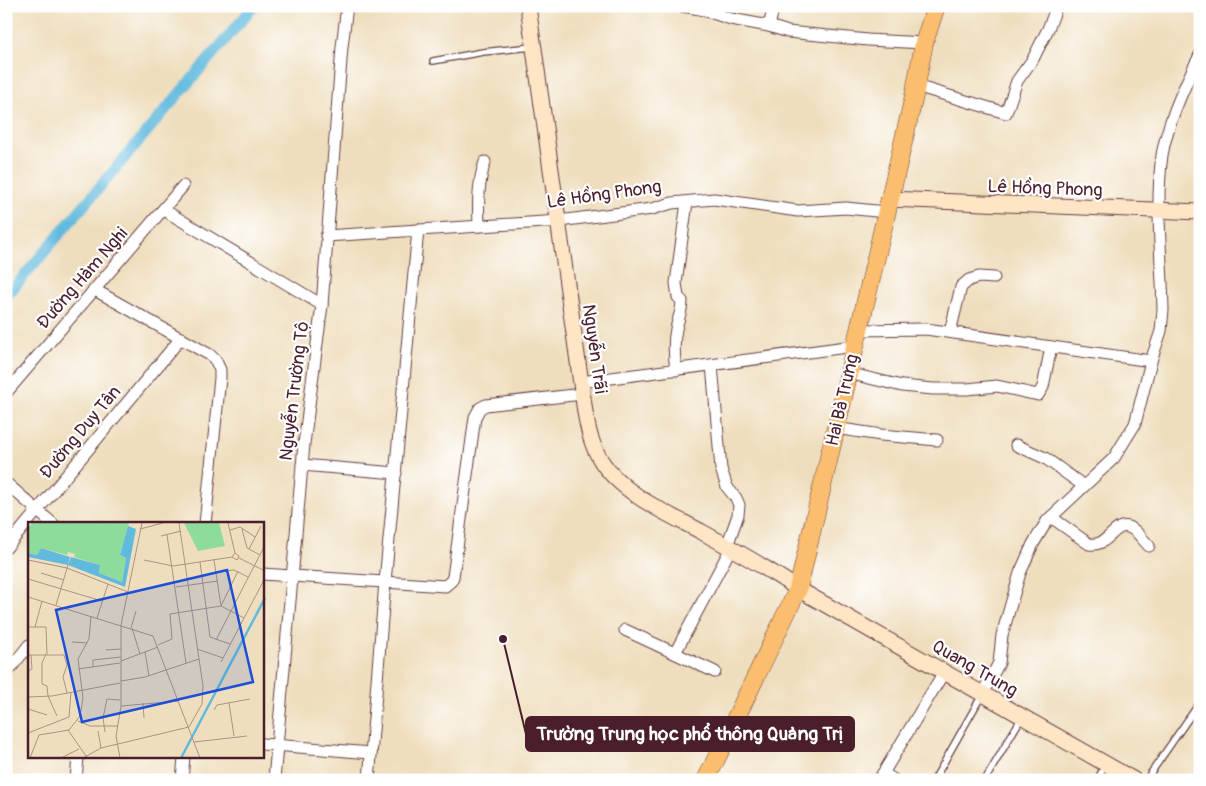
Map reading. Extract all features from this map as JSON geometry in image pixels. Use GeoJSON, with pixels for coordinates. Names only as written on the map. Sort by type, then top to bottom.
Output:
{"type":"FeatureCollection","features":[{"type":"Feature","properties":{"kind":"main road","name":"Hai Bà Trưng"},"geometry":{"type":"LineString","coordinates":[[706,780],[798,589],[916,86],[924,43],[936,6]]}},
{"type":"Feature","properties":{"kind":"street","name":"Nguyễn Trường Tộ"},"geometry":{"type":"LineString","coordinates":[[274,780],[302,465],[322,305],[326,236],[347,6]]}},
{"type":"Feature","properties":{"kind":"street","name":"Nguyễn Trãi"},"geometry":{"type":"LineString","coordinates":[[528,6],[581,388],[591,442],[601,461],[629,490],[661,510],[770,570],[798,589]]}},
{"type":"Feature","properties":{"kind":"street"},"geometry":{"type":"LineString","coordinates":[[682,6],[700,8],[788,32],[868,40],[924,43]]}},
{"type":"Feature","properties":{"kind":"street"},"geometry":{"type":"LineString","coordinates":[[769,26],[774,6]]}},
{"type":"Feature","properties":{"kind":"street"},"geometry":{"type":"LineString","coordinates":[[916,86],[1006,113],[1017,80],[1033,59],[1057,6]]}},
{"type":"Feature","properties":{"kind":"street"},"geometry":{"type":"LineString","coordinates":[[982,694],[999,663],[1002,635],[1020,573],[1033,544],[1051,517],[1114,458],[1135,424],[1151,361],[1161,331],[1163,310],[1159,179],[1165,144],[1176,108],[1200,55]]}},
{"type":"Feature","properties":{"kind":"street"},"geometry":{"type":"LineString","coordinates":[[479,226],[478,195],[482,172],[486,162]]}},
{"type":"Feature","properties":{"kind":"street","name":"Đường Hàm Nghi"},"geometry":{"type":"LineString","coordinates":[[6,393],[184,186]]}},
{"type":"Feature","properties":{"kind":"street","name":"Lê Hồng Phong"},"geometry":{"type":"LineString","coordinates":[[326,236],[559,221],[652,209],[672,203],[714,199],[798,211],[888,206],[1200,212]]}},
{"type":"Feature","properties":{"kind":"street"},"geometry":{"type":"LineString","coordinates":[[676,370],[674,341],[682,301],[678,297],[676,284],[686,202]]}},
{"type":"Feature","properties":{"kind":"street"},"geometry":{"type":"LineString","coordinates":[[164,210],[322,305]]}},
{"type":"Feature","properties":{"kind":"street"},"geometry":{"type":"LineString","coordinates":[[369,780],[418,230]]}},
{"type":"Feature","properties":{"kind":"street"},"geometry":{"type":"LineString","coordinates":[[950,332],[961,287],[969,280],[980,277],[994,278]]}},
{"type":"Feature","properties":{"kind":"street"},"geometry":{"type":"LineString","coordinates":[[95,290],[210,355],[216,361],[220,370],[205,522]]}},
{"type":"Feature","properties":{"kind":"street"},"geometry":{"type":"LineString","coordinates":[[264,574],[441,587],[448,584],[453,577],[475,416],[480,408],[486,405],[712,365],[899,328],[950,332],[1151,361]]}},
{"type":"Feature","properties":{"kind":"street","name":"Đường Duy Tân"},"geometry":{"type":"LineString","coordinates":[[6,548],[181,338]]}},
{"type":"Feature","properties":{"kind":"street"},"geometry":{"type":"LineString","coordinates":[[848,373],[902,386],[933,389],[967,389],[997,386],[1038,395],[1043,387],[1052,347]]}},
{"type":"Feature","properties":{"kind":"street"},"geometry":{"type":"LineString","coordinates":[[675,654],[729,547],[738,515],[739,505],[727,487],[721,469],[712,365]]}},
{"type":"Feature","properties":{"kind":"street"},"geometry":{"type":"LineString","coordinates":[[835,428],[881,435],[937,440]]}},
{"type":"Feature","properties":{"kind":"street"},"geometry":{"type":"LineString","coordinates":[[1016,445],[1045,458],[1084,486]]}},
{"type":"Feature","properties":{"kind":"street"},"geometry":{"type":"LineString","coordinates":[[302,465],[396,473]]}},
{"type":"Feature","properties":{"kind":"street"},"geometry":{"type":"LineString","coordinates":[[6,483],[51,522]]}},
{"type":"Feature","properties":{"kind":"street"},"geometry":{"type":"LineString","coordinates":[[1051,517],[1089,544],[1096,545],[1101,543],[1117,529],[1124,526],[1134,530],[1149,546]]}},
{"type":"Feature","properties":{"kind":"street","name":"Quang Trung"},"geometry":{"type":"LineString","coordinates":[[798,589],[1134,780]]}},
{"type":"Feature","properties":{"kind":"street"},"geometry":{"type":"LineString","coordinates":[[625,630],[715,672]]}},
{"type":"Feature","properties":{"kind":"street"},"geometry":{"type":"LineString","coordinates":[[6,674],[28,646]]}},
{"type":"Feature","properties":{"kind":"street"},"geometry":{"type":"LineString","coordinates":[[894,780],[881,776],[944,672]]}},
{"type":"Feature","properties":{"kind":"street"},"geometry":{"type":"LineString","coordinates":[[264,744],[371,753]]}},
{"type":"Feature","properties":{"kind":"street"},"geometry":{"type":"LineString","coordinates":[[76,780],[78,758]]}},
{"type":"Feature","properties":{"kind":"street"},"geometry":{"type":"LineString","coordinates":[[182,780],[184,758]]}},
{"type":"Feature","properties":{"kind":"lane"},"geometry":{"type":"LineString","coordinates":[[433,61],[483,52],[534,47]]}},
{"type":"Feature","properties":{"kind":"lane"},"geometry":{"type":"LineString","coordinates":[[934,780],[982,694]]}},
{"type":"Feature","properties":{"kind":"lane"},"geometry":{"type":"LineString","coordinates":[[1146,780],[1200,702]]}},
{"type":"Feature","properties":{"kind":"lane"},"geometry":{"type":"LineString","coordinates":[[985,780],[1023,717]]}},
{"type":"Feature","properties":{"kind":"lane"},"geometry":{"type":"LineString","coordinates":[[1097,780],[1106,764]]}},
{"type":"Feature","properties":{"kind":"waterway"},"geometry":{"type":"LineString","coordinates":[[6,297],[254,6]]}},
{"type":"Feature","properties":{"kind":"place","name":"Trường Trung học phổ thông Quảng Trị"},"geometry":{"type":"Point","coordinates":[503,639]}}]}
